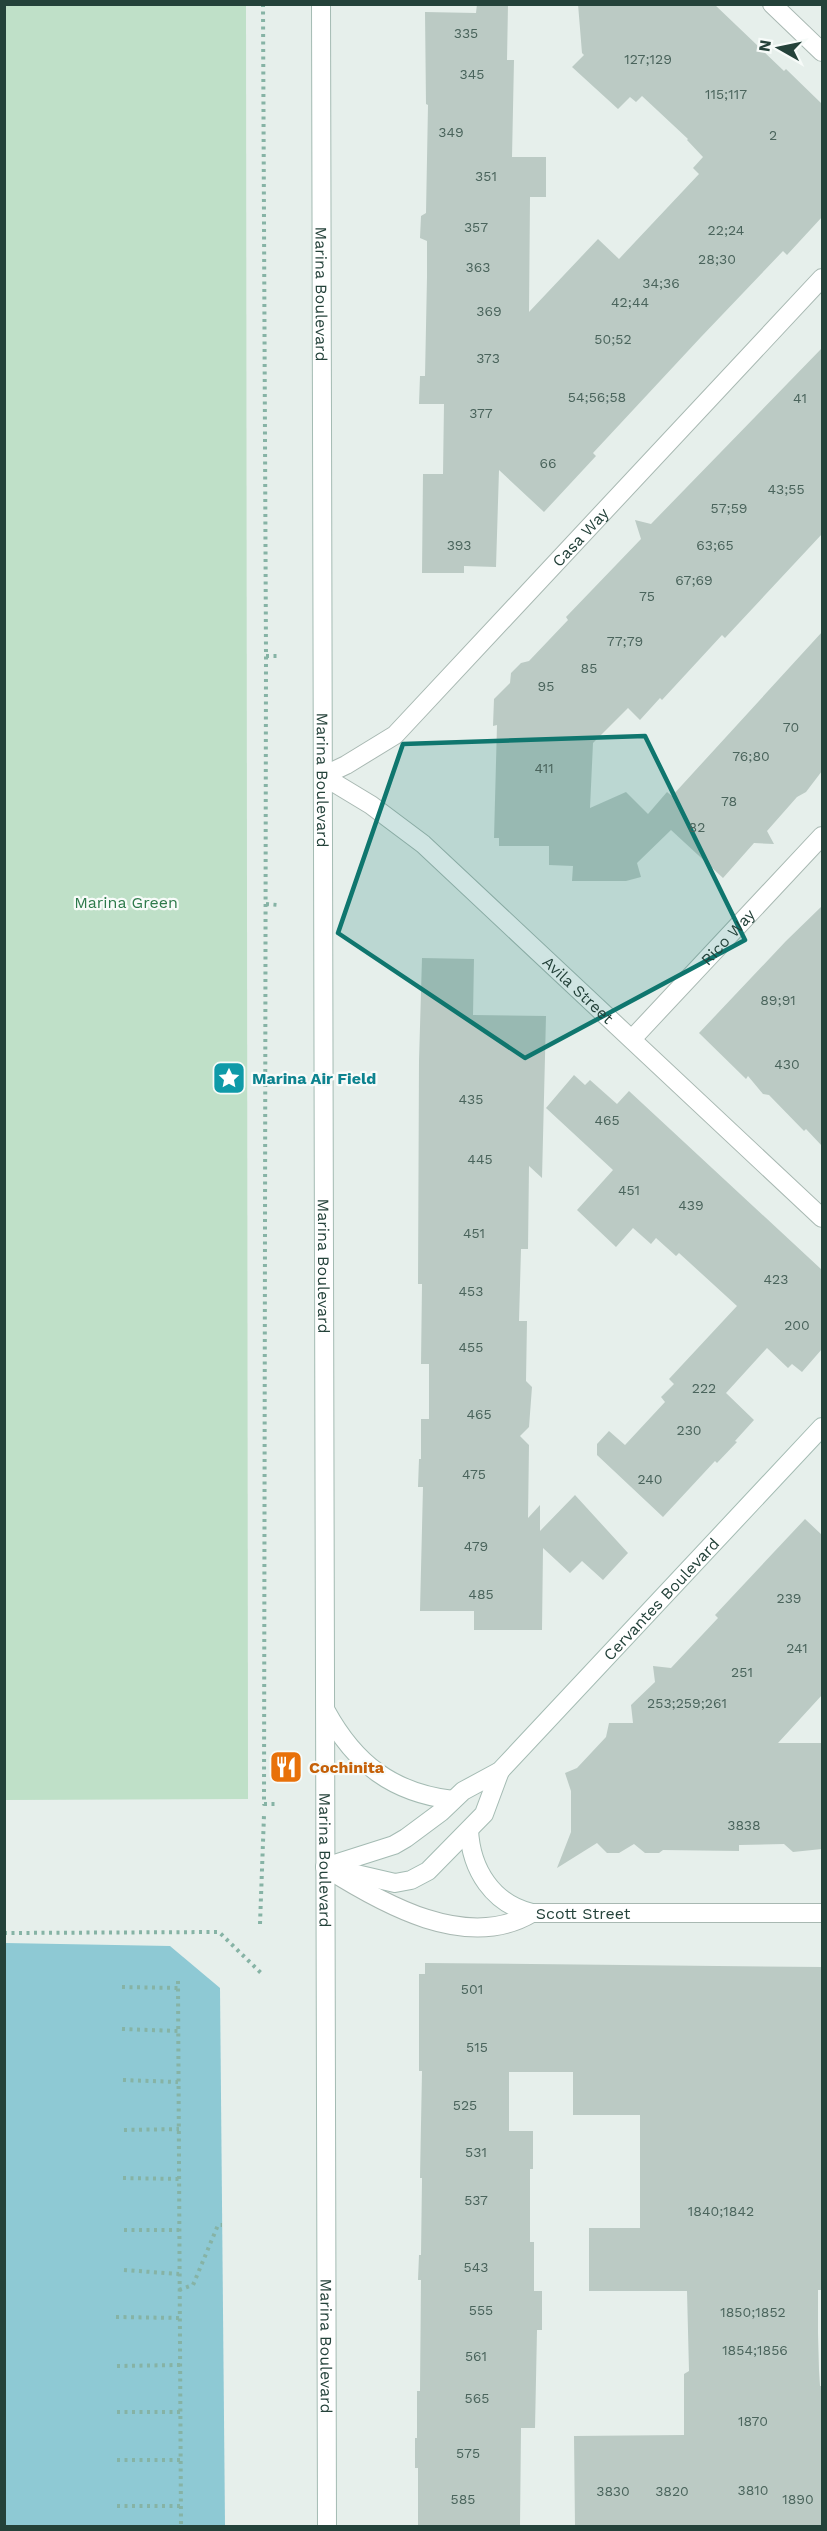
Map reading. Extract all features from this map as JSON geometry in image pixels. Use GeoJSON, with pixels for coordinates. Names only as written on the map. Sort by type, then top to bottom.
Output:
{"type":"FeatureCollection","features":[{"type":"Feature","properties":{"kind":"street","name":"Marina Boulevard"},"geometry":{"type":"LineString","coordinates":[[321,4],[327,2526]]}},
{"type":"Feature","properties":{"kind":"street"},"geometry":{"type":"LineString","coordinates":[[772,4],[822,52]]}},
{"type":"Feature","properties":{"kind":"street","name":"Casa Way"},"geometry":{"type":"LineString","coordinates":[[323,776],[346,765],[395,735],[822,278]]}},
{"type":"Feature","properties":{"kind":"street","name":"Avila Street"},"geometry":{"type":"LineString","coordinates":[[323,776],[371,805],[423,844],[822,1218]]}},
{"type":"Feature","properties":{"kind":"street","name":"Rico Way"},"geometry":{"type":"LineString","coordinates":[[632,1039],[822,836]]}},
{"type":"Feature","properties":{"kind":"street","name":"Cervantes Boulevard"},"geometry":{"type":"LineString","coordinates":[[325,1867],[400,1842],[441,1812],[463,1791],[500,1771],[822,1427]]}},
{"type":"Feature","properties":{"kind":"street"},"geometry":{"type":"LineString","coordinates":[[325,1708],[351,1749],[383,1778],[417,1794],[453,1800]]}},
{"type":"Feature","properties":{"kind":"street","name":"Cervantes Boulevard"},"geometry":{"type":"LineString","coordinates":[[325,1867],[395,1883],[411,1880],[428,1871],[484,1814],[500,1771]]}},
{"type":"Feature","properties":{"kind":"street"},"geometry":{"type":"LineString","coordinates":[[469,1830],[477,1866],[493,1893],[517,1910],[532,1914]]}},
{"type":"Feature","properties":{"kind":"street","name":"Scott Street"},"geometry":{"type":"LineString","coordinates":[[325,1867],[375,1897],[428,1920],[481,1928],[500,1927],[518,1922],[532,1914],[822,1913]]}},
{"type":"Feature","properties":{"kind":"path"},"geometry":{"type":"LineString","coordinates":[[263,4],[266,656],[264,1804],[279,1804]]}},
{"type":"Feature","properties":{"kind":"path"},"geometry":{"type":"LineString","coordinates":[[266,656],[277,656]]}},
{"type":"Feature","properties":{"kind":"path"},"geometry":{"type":"LineString","coordinates":[[266,904],[278,905]]}},
{"type":"Feature","properties":{"kind":"path"},"geometry":{"type":"LineString","coordinates":[[260,1924],[264,1815]]}},
{"type":"Feature","properties":{"kind":"path"},"geometry":{"type":"LineString","coordinates":[[4,1933],[219,1932],[261,1973]]}},
{"type":"Feature","properties":{"kind":"path"},"geometry":{"type":"LineString","coordinates":[[178,1981],[181,2526]]}},
{"type":"Feature","properties":{"kind":"path"},"geometry":{"type":"LineString","coordinates":[[122,1987],[178,1988]]}},
{"type":"Feature","properties":{"kind":"path"},"geometry":{"type":"LineString","coordinates":[[122,2029],[178,2031]]}},
{"type":"Feature","properties":{"kind":"path"},"geometry":{"type":"LineString","coordinates":[[123,2080],[178,2082]]}},
{"type":"Feature","properties":{"kind":"path"},"geometry":{"type":"LineString","coordinates":[[124,2130],[179,2130]]}},
{"type":"Feature","properties":{"kind":"path"},"geometry":{"type":"LineString","coordinates":[[123,2178],[179,2179]]}},
{"type":"Feature","properties":{"kind":"path"},"geometry":{"type":"LineString","coordinates":[[180,2290],[193,2285],[219,2225],[222,2225]]}},
{"type":"Feature","properties":{"kind":"path"},"geometry":{"type":"LineString","coordinates":[[124,2230],[179,2230]]}},
{"type":"Feature","properties":{"kind":"path"},"geometry":{"type":"LineString","coordinates":[[124,2270],[179,2274]]}},
{"type":"Feature","properties":{"kind":"path"},"geometry":{"type":"LineString","coordinates":[[116,2317],[180,2318]]}},
{"type":"Feature","properties":{"kind":"path"},"geometry":{"type":"LineString","coordinates":[[117,2366],[180,2365]]}},
{"type":"Feature","properties":{"kind":"path"},"geometry":{"type":"LineString","coordinates":[[117,2412],[180,2412]]}},
{"type":"Feature","properties":{"kind":"path"},"geometry":{"type":"LineString","coordinates":[[117,2460],[180,2460]]}},
{"type":"Feature","properties":{"kind":"path"},"geometry":{"type":"LineString","coordinates":[[117,2506],[180,2506]]}},
{"type":"Feature","properties":{"kind":"highlighted area"},"geometry":{"type":"Polygon","coordinates":[[[645,736],[745,940],[525,1058],[338,933],[403,744],[645,736]]]}},
{"type":"Feature","properties":{"kind":"green space","name":"Marina Green"},"geometry":{"type":"Polygon","coordinates":[[[4,5],[246,5],[248,1799],[5,1800],[4,5]]]}},
{"type":"Feature","properties":{"kind":"water"},"geometry":{"type":"Polygon","coordinates":[[[5,1943],[170,1946],[220,1988],[225,2526],[5,2526],[5,1943]]]}},
{"type":"Feature","properties":{"kind":"building"},"geometry":{"type":"Polygon","coordinates":[[[477,4],[508,4],[507,60],[514,60],[512,157],[546,157],[546,197],[530,197],[529,312],[598,239],[619,259],[699,174],[693,168],[703,157],[688,139],[642,96],[636,102],[630,97],[618,109],[572,67],[584,55],[578,4],[714,4],[822,104],[822,217],[787,255],[783,251],[701,337],[593,453],[596,456],[544,512],[499,470],[496,567],[464,566],[464,573],[422,573],[423,474],[443,474],[444,404],[419,404],[420,376],[425,376],[427,277],[427,241],[420,238],[421,216],[426,213],[428,105],[426,104],[425,12],[476,13],[477,4]]]}},
{"type":"Feature","properties":{"kind":"building"},"geometry":{"type":"Polygon","coordinates":[[[822,348],[822,534],[725,638],[722,635],[662,700],[660,698],[640,720],[628,708],[593,743],[590,808],[626,792],[648,814],[667,792],[672,796],[822,632],[822,771],[806,792],[797,797],[767,831],[774,844],[754,843],[723,878],[671,830],[637,863],[641,877],[626,881],[572,881],[573,866],[549,865],[549,846],[499,846],[499,838],[494,838],[497,725],[493,726],[494,699],[510,683],[511,673],[521,663],[529,661],[568,620],[566,617],[641,539],[635,520],[651,524],[822,348]]]}},
{"type":"Feature","properties":{"kind":"building"},"geometry":{"type":"Polygon","coordinates":[[[822,906],[822,1146],[769,1095],[763,1094],[748,1076],[746,1079],[699,1033],[822,906]]]}},
{"type":"Feature","properties":{"kind":"building"},"geometry":{"type":"Polygon","coordinates":[[[422,958],[474,959],[473,1015],[546,1016],[542,1178],[529,1166],[528,1249],[521,1249],[519,1321],[527,1321],[526,1381],[532,1387],[529,1427],[520,1436],[529,1445],[528,1518],[540,1505],[540,1531],[575,1495],[628,1553],[603,1580],[582,1561],[570,1573],[543,1548],[542,1630],[474,1630],[474,1611],[420,1611],[423,1487],[418,1487],[419,1459],[421,1459],[421,1419],[429,1419],[429,1364],[421,1364],[422,1284],[418,1284],[422,958]]]}},
{"type":"Feature","properties":{"kind":"building"},"geometry":{"type":"Polygon","coordinates":[[[574,1075],[585,1085],[590,1080],[617,1104],[629,1091],[822,1270],[822,1349],[802,1372],[792,1364],[788,1368],[767,1348],[726,1393],[754,1420],[735,1441],[737,1442],[717,1463],[715,1461],[663,1517],[597,1455],[597,1444],[609,1431],[625,1445],[665,1402],[661,1397],[674,1384],[669,1379],[737,1306],[679,1253],[676,1256],[656,1238],[651,1244],[633,1228],[616,1247],[577,1210],[613,1170],[546,1108],[574,1075]]]}},
{"type":"Feature","properties":{"kind":"building"},"geometry":{"type":"Polygon","coordinates":[[[805,1519],[822,1535],[822,1695],[778,1743],[822,1743],[822,1849],[793,1852],[784,1844],[739,1845],[739,1851],[663,1850],[659,1853],[645,1853],[634,1844],[619,1853],[607,1853],[597,1843],[557,1868],[571,1832],[571,1791],[565,1773],[577,1768],[606,1737],[609,1723],[633,1723],[631,1705],[655,1682],[653,1666],[671,1668],[718,1618],[715,1615],[805,1519]]]}},
{"type":"Feature","properties":{"kind":"building"},"geometry":{"type":"Polygon","coordinates":[[[425,1963],[822,1967],[822,2290],[818,2290],[818,2333],[820,2386],[822,2386],[822,2526],[575,2526],[574,2436],[684,2435],[684,2374],[689,2371],[687,2291],[589,2291],[589,2228],[640,2228],[640,2115],[573,2115],[573,2072],[509,2072],[509,2131],[533,2131],[533,2169],[530,2169],[530,2242],[534,2242],[534,2291],[542,2291],[542,2330],[537,2330],[535,2428],[521,2428],[520,2526],[418,2526],[418,2468],[415,2468],[415,2438],[417,2438],[417,2391],[420,2391],[421,2280],[418,2280],[419,2255],[421,2255],[422,2178],[420,2178],[422,2071],[419,2071],[419,1974],[425,1974],[425,1963]]]}},
{"type":"Feature","properties":{"kind":"place","name":"Marina Air Field"},"geometry":{"type":"Point","coordinates":[229,1078]}},
{"type":"Feature","properties":{"kind":"place","name":"Cochinita"},"geometry":{"type":"Point","coordinates":[286,1767]}}]}
